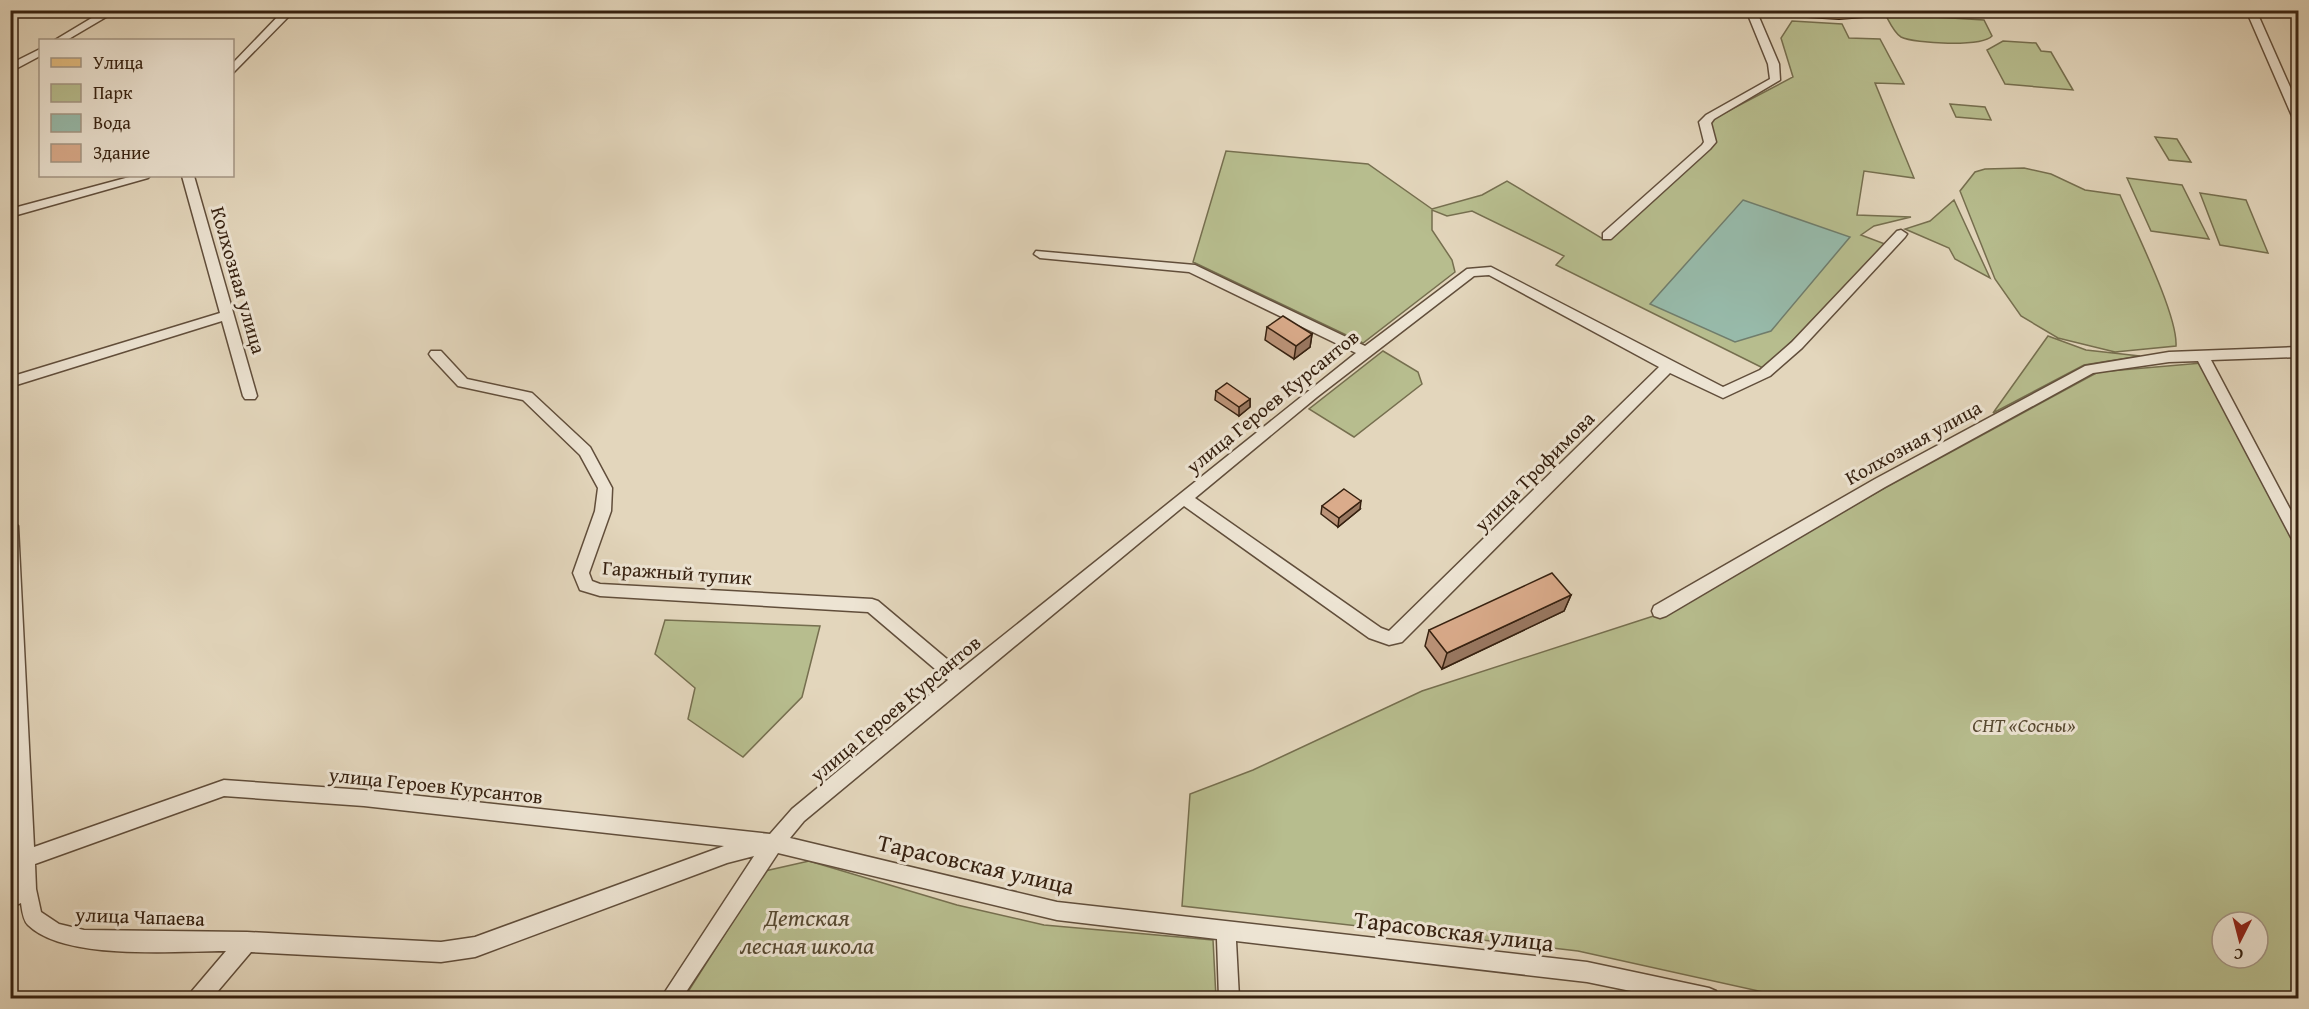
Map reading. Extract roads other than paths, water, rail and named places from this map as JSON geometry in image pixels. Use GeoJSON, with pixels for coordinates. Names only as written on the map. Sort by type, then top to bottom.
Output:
{"type":"FeatureCollection","features":[{"type":"Feature","properties":{"kind":"main road"},"geometry":{"type":"LineString","coordinates":[[1760,10],[1839,15],[1903,10]]}},
{"type":"Feature","properties":{"kind":"street"},"geometry":{"type":"LineString","coordinates":[[62,39],[113,10]]}},
{"type":"Feature","properties":{"kind":"street"},"geometry":{"type":"LineString","coordinates":[[234,68],[290,10]]}},
{"type":"Feature","properties":{"kind":"street"},"geometry":{"type":"LineString","coordinates":[[1607,236],[1706,147],[1710,142],[1705,122],[1710,117],[1775,80],[1776,74],[1769,52],[1754,27],[1751,10]]}},
{"type":"Feature","properties":{"kind":"street"},"geometry":{"type":"LineString","coordinates":[[2251,10],[2298,116]]}},
{"type":"Feature","properties":{"kind":"street"},"geometry":{"type":"LineString","coordinates":[[10,69],[39,53]]}},
{"type":"Feature","properties":{"kind":"street"},"geometry":{"type":"LineString","coordinates":[[234,58],[245,58]]}},
{"type":"Feature","properties":{"kind":"street"},"geometry":{"type":"LineString","coordinates":[[10,213],[140,177]]}},
{"type":"Feature","properties":{"kind":"street","name":"Колхозная улица"},"geometry":{"type":"LineString","coordinates":[[188,177],[250,396]]}},
{"type":"Feature","properties":{"kind":"street"},"geometry":{"type":"LineString","coordinates":[[1668,366],[1723,393],[1765,373],[1816,327],[1901,234]]}},
{"type":"Feature","properties":{"kind":"street"},"geometry":{"type":"LineString","coordinates":[[1040,254],[1191,268],[1366,352]]}},
{"type":"Feature","properties":{"kind":"street","name":"улица Героев Курсантов"},"geometry":{"type":"LineString","coordinates":[[26,859],[224,788],[364,798],[774,843],[798,815],[960,680],[1366,352],[1468,274],[1482,270],[1491,271],[1668,366]]}},
{"type":"Feature","properties":{"kind":"street"},"geometry":{"type":"LineString","coordinates":[[10,382],[227,315]]}},
{"type":"Feature","properties":{"kind":"street","name":"Колхозная улица"},"geometry":{"type":"LineString","coordinates":[[1660,611],[1880,483],[2090,369],[2169,357],[2298,352]]}},
{"type":"Feature","properties":{"kind":"street","name":"Гаражный тупик"},"geometry":{"type":"LineString","coordinates":[[436,354],[453,375],[464,382],[527,396],[585,451],[605,488],[603,511],[581,573],[586,585],[600,590],[872,606],[960,680]]}},
{"type":"Feature","properties":{"kind":"street"},"geometry":{"type":"LineString","coordinates":[[2202,356],[2298,537]]}},
{"type":"Feature","properties":{"kind":"street","name":"улица Трофимова"},"geometry":{"type":"LineString","coordinates":[[1184,498],[1375,633],[1389,638],[1396,637],[1668,366]]}},
{"type":"Feature","properties":{"kind":"street","name":"улица Чапаева"},"geometry":{"type":"LineString","coordinates":[[10,526],[16,762],[27,890],[33,917],[54,932],[84,940],[247,942]]}},
{"type":"Feature","properties":{"kind":"street"},"geometry":{"type":"LineString","coordinates":[[671,999],[774,843]]}},
{"type":"Feature","properties":{"kind":"street","name":"Тарасовская улица"},"geometry":{"type":"LineString","coordinates":[[247,942],[441,952],[475,947],[728,854],[774,843],[1058,911],[1587,972],[1709,999]]}},
{"type":"Feature","properties":{"kind":"street"},"geometry":{"type":"LineString","coordinates":[[10,899],[27,890]]}},
{"type":"Feature","properties":{"kind":"street"},"geometry":{"type":"LineString","coordinates":[[1226,931],[1229,999]]}},
{"type":"Feature","properties":{"kind":"street"},"geometry":{"type":"LineString","coordinates":[[199,999],[247,942]]}},
{"type":"Feature","properties":{"kind":"water"},"geometry":{"type":"Polygon","coordinates":[[[1743,200],[1850,237],[1771,331],[1735,342],[1650,304],[1743,200]]]}},
{"type":"Feature","properties":{"kind":"park label","name":"СНТ «Сосны»"},"geometry":{"type":"Point","coordinates":[2024,724]}},
{"type":"Feature","properties":{"kind":"park label","name":"Детская лесная школа"},"geometry":{"type":"Point","coordinates":[807,931]}}]}
